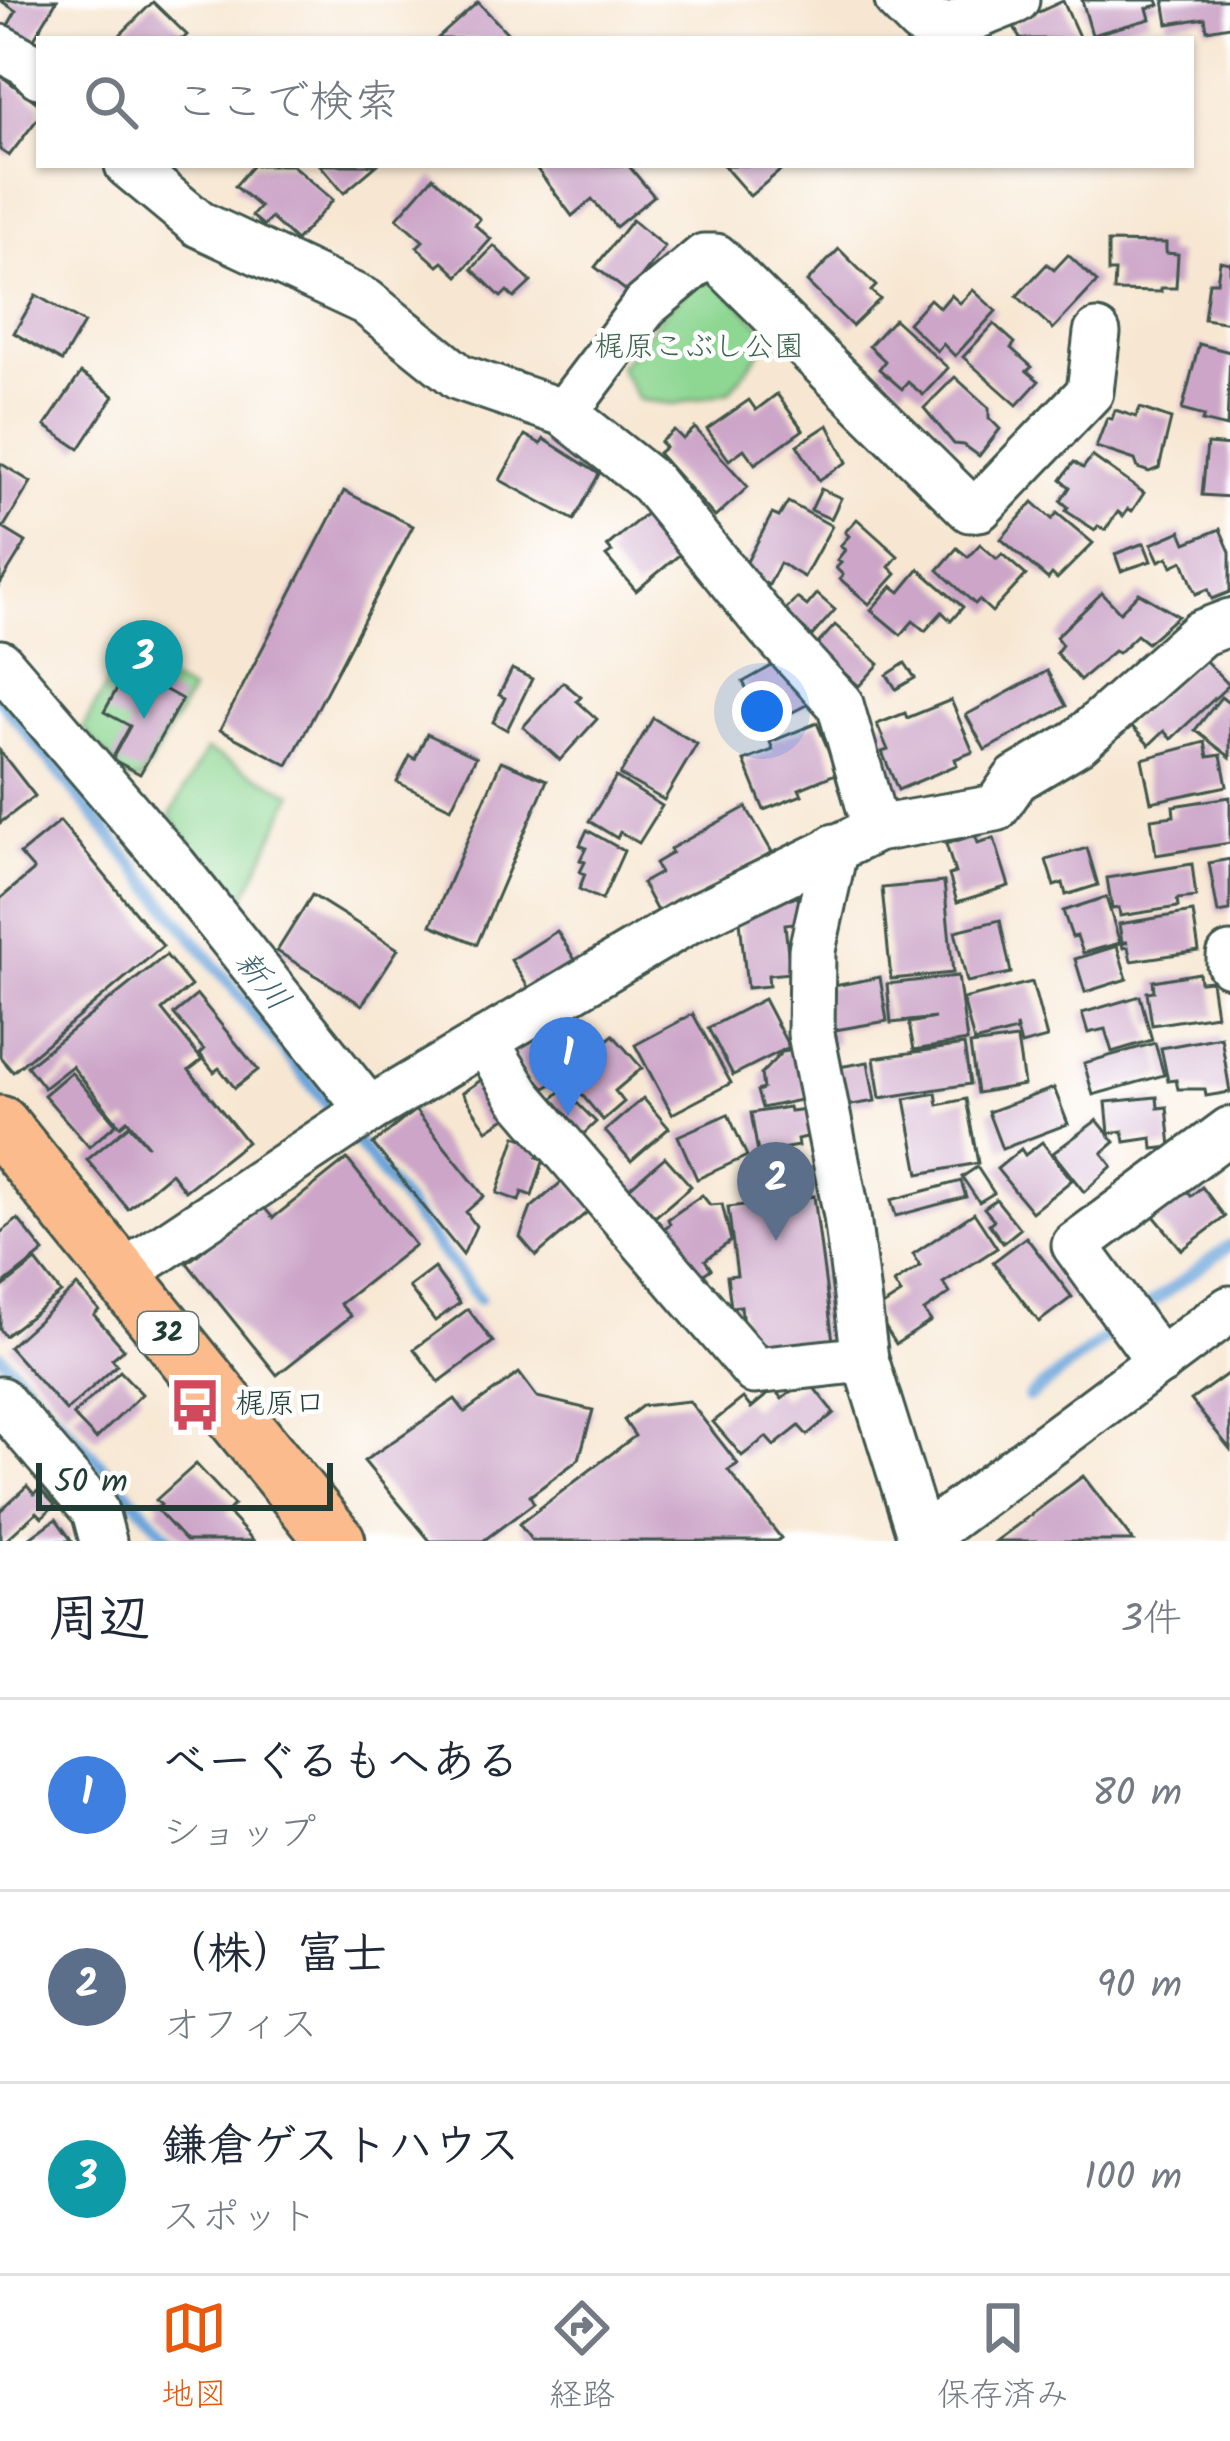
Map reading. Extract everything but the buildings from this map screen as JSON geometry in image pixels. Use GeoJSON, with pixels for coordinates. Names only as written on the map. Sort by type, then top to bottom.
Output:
{"type":"FeatureCollection","features":[{"type":"Feature","properties":{"kind":"main road","name":"32"},"geometry":{"type":"LineString","coordinates":[[0,1125],[336,1541]]}},
{"type":"Feature","properties":{"kind":"street"},"geometry":{"type":"LineString","coordinates":[[898,0],[920,22],[952,26],[1016,0]]}},
{"type":"Feature","properties":{"kind":"street"},"geometry":{"type":"LineString","coordinates":[[0,48],[36,72]]}},
{"type":"Feature","properties":{"kind":"street"},"geometry":{"type":"LineString","coordinates":[[132,168],[199,224],[366,302],[459,376],[564,413],[651,482],[769,627],[840,704],[855,838],[812,950],[811,1034],[847,1216],[866,1359],[921,1540],[1230,1309]]}},
{"type":"Feature","properties":{"kind":"street"},"geometry":{"type":"LineString","coordinates":[[564,413],[646,305],[704,256],[716,256],[970,508],[979,508],[1090,392],[1097,333]]}},
{"type":"Feature","properties":{"kind":"street"},"geometry":{"type":"LineString","coordinates":[[123,1274],[370,1110],[688,920],[855,838],[996,808],[1016,779],[1078,742],[1201,633],[1230,622]]}},
{"type":"Feature","properties":{"kind":"street"},"geometry":{"type":"LineString","coordinates":[[0,663],[174,866],[370,1110]]}},
{"type":"Feature","properties":{"kind":"street"},"geometry":{"type":"LineString","coordinates":[[485,1041],[520,1097],[754,1371],[866,1359]]}},
{"type":"Feature","properties":{"kind":"street"},"geometry":{"type":"LineString","coordinates":[[1160,1362],[1075,1245],[1230,1130]]}},
{"type":"Feature","properties":{"kind":"street"},"geometry":{"type":"LineString","coordinates":[[0,1400],[95,1511],[103,1541]]}},
{"type":"Feature","properties":{"kind":"green space","name":"梶原こぶし公園"},"geometry":{"type":"Polygon","coordinates":[[[699,281],[719,282],[764,329],[763,348],[729,392],[675,404],[639,400],[619,367],[664,313],[699,281]]]}},
{"type":"Feature","properties":{"kind":"green space"},"geometry":{"type":"Polygon","coordinates":[[[122,656],[191,692],[140,781],[126,779],[83,728],[122,656]]]}},
{"type":"Feature","properties":{"kind":"green space"},"geometry":{"type":"Polygon","coordinates":[[[206,750],[293,794],[239,909],[170,816],[206,750]]]}},
{"type":"Feature","properties":{"kind":"waterway","name":"新川"},"geometry":{"type":"LineString","coordinates":[[0,699],[338,1118]]}},
{"type":"Feature","properties":{"kind":"waterway","name":"新川"},"geometry":{"type":"LineString","coordinates":[[351,1134],[479,1299]]}},
{"type":"Feature","properties":{"kind":"waterway"},"geometry":{"type":"LineString","coordinates":[[1145,1308],[1230,1245]]}},
{"type":"Feature","properties":{"kind":"waterway"},"geometry":{"type":"LineString","coordinates":[[1029,1397],[1118,1328]]}},
{"type":"Feature","properties":{"kind":"waterway"},"geometry":{"type":"LineString","coordinates":[[0,1355],[172,1541]]}},
{"type":"Feature","properties":{"kind":"place","name":"鎌倉ゲストハウス"},"geometry":{"type":"Point","coordinates":[144,719]}},
{"type":"Feature","properties":{"kind":"place","name":"べーぐるもへある"},"geometry":{"type":"Point","coordinates":[568,1116]}},
{"type":"Feature","properties":{"kind":"place","name":"（株）富士"},"geometry":{"type":"Point","coordinates":[776,1241]}},
{"type":"Feature","properties":{"kind":"place","name":"梶原口"},"geometry":{"type":"Point","coordinates":[195,1405]}}]}
